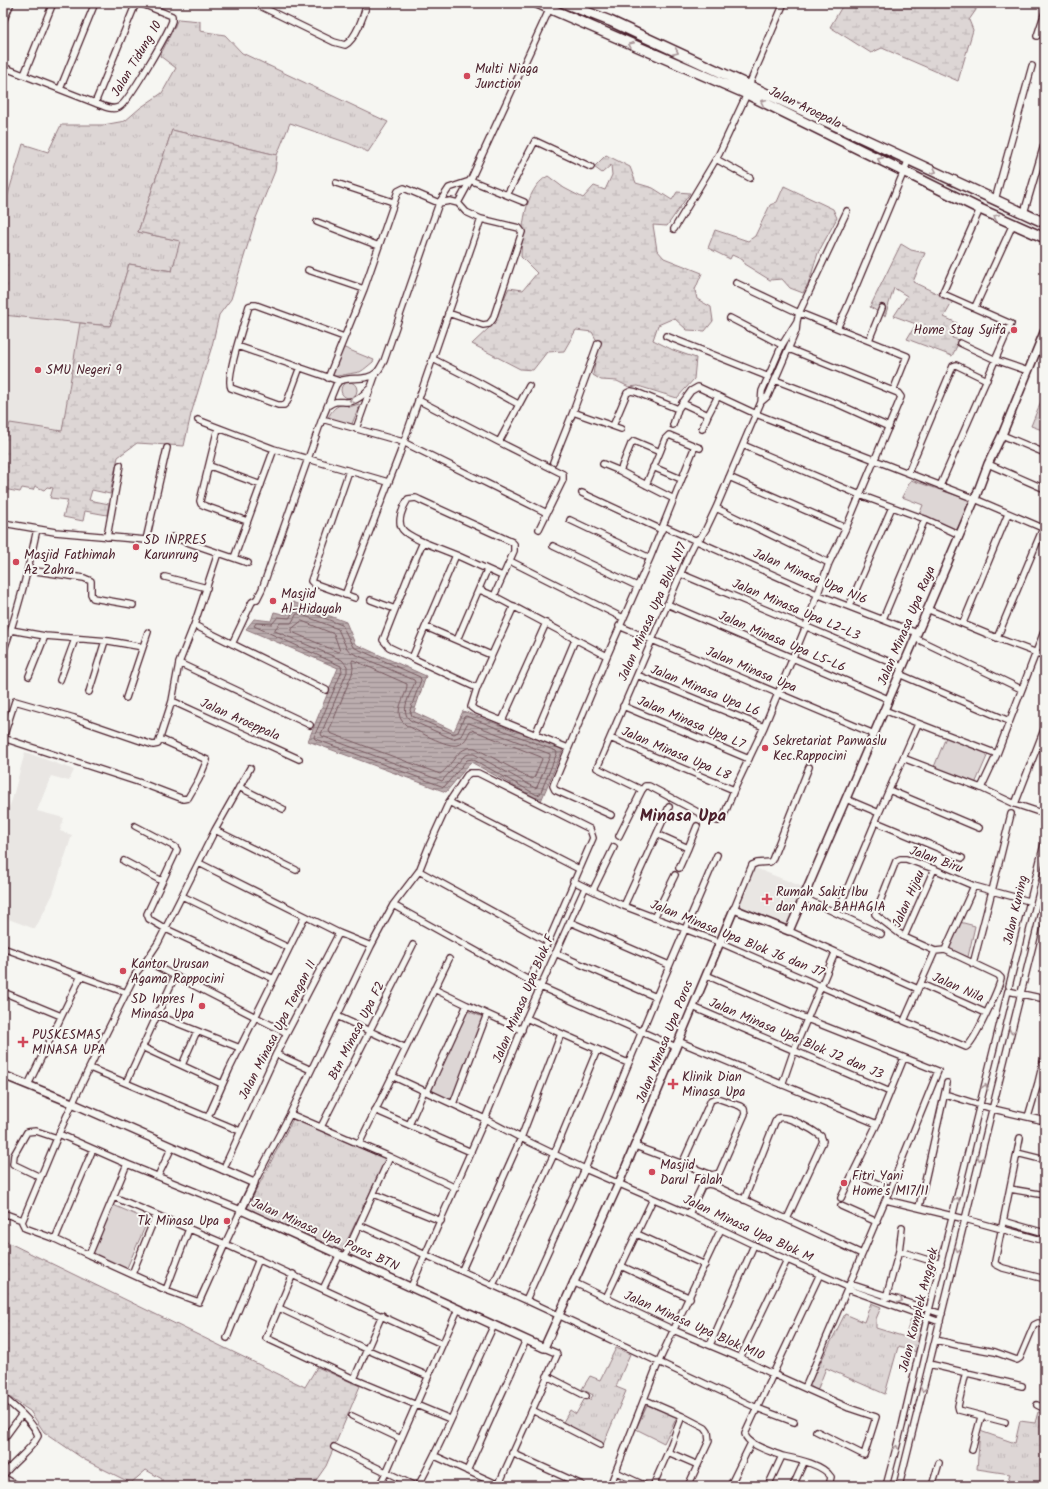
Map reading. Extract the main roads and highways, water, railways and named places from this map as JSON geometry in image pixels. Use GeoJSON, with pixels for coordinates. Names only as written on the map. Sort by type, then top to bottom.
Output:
{"type":"FeatureCollection","features":[{"type":"Feature","properties":{"kind":"main road","name":"Jalan Aroepala"},"geometry":{"type":"LineString","coordinates":[[537,3],[646,51],[748,89],[909,159],[1045,223]]}},
{"type":"Feature","properties":{"kind":"main road","name":"Jalan Aroepala"},"geometry":{"type":"LineString","coordinates":[[569,4],[652,41],[748,89],[904,171],[980,209],[1045,238]]}},
{"type":"Feature","properties":{"kind":"main road"},"geometry":{"type":"LineString","coordinates":[[646,51],[652,41]]}},
{"type":"Feature","properties":{"kind":"water"},"geometry":{"type":"Polygon","coordinates":[[[293,602],[346,622],[355,644],[426,676],[414,712],[454,731],[463,711],[563,749],[541,801],[471,762],[446,792],[308,741],[338,668],[246,629],[254,619],[271,621],[274,612],[287,615],[293,602]]]}},
{"type":"Feature","properties":{"kind":"place","name":"Multi Niaga Junction"},"geometry":{"type":"Point","coordinates":[467,76]}},
{"type":"Feature","properties":{"kind":"place","name":"Home Stay Syifa"},"geometry":{"type":"Point","coordinates":[1014,330]}},
{"type":"Feature","properties":{"kind":"place","name":"SMU Negeri 9"},"geometry":{"type":"Point","coordinates":[38,370]}},
{"type":"Feature","properties":{"kind":"place","name":"SD INPRES Karunrung"},"geometry":{"type":"Point","coordinates":[136,547]}},
{"type":"Feature","properties":{"kind":"place","name":"Masjid Fathimah Az Zahra"},"geometry":{"type":"Point","coordinates":[16,562]}},
{"type":"Feature","properties":{"kind":"place","name":"Masjid Al-Hidayah"},"geometry":{"type":"Point","coordinates":[273,601]}},
{"type":"Feature","properties":{"kind":"place","name":"Sekretariat Panwaslu Kec.Rappocini"},"geometry":{"type":"Point","coordinates":[765,748]}},
{"type":"Feature","properties":{"kind":"place","name":"Rumah Sakit Ibu dan Anak BAHAGIA"},"geometry":{"type":"Point","coordinates":[767,899]}},
{"type":"Feature","properties":{"kind":"place","name":"Kantor Urusan Agama Rappocini"},"geometry":{"type":"Point","coordinates":[123,971]}},
{"type":"Feature","properties":{"kind":"place","name":"SD Inpres 1 Minasa Upa"},"geometry":{"type":"Point","coordinates":[202,1006]}},
{"type":"Feature","properties":{"kind":"place","name":"PUSKESMAS MINASA UPA"},"geometry":{"type":"Point","coordinates":[23,1042]}},
{"type":"Feature","properties":{"kind":"place","name":"Klinik Dian Minasa Upa"},"geometry":{"type":"Point","coordinates":[673,1084]}},
{"type":"Feature","properties":{"kind":"place","name":"Masjid Darul Falah"},"geometry":{"type":"Point","coordinates":[652,1172]}},
{"type":"Feature","properties":{"kind":"place","name":"Fitri Yani Home's M17/11"},"geometry":{"type":"Point","coordinates":[844,1183]}},
{"type":"Feature","properties":{"kind":"place","name":"Tk Minasa Upa"},"geometry":{"type":"Point","coordinates":[227,1221]}},
{"type":"Feature","properties":{"kind":"district","name":"Minasa Upa"},"geometry":{"type":"Point","coordinates":[683,816]}}]}
